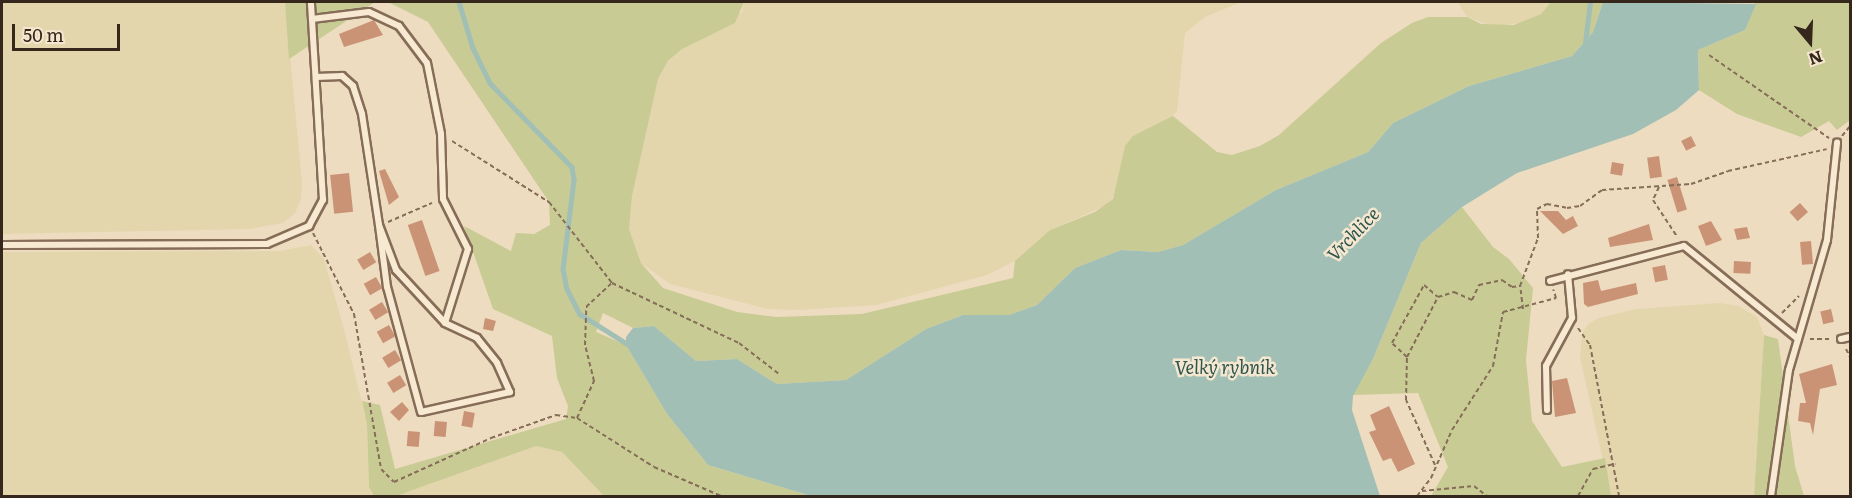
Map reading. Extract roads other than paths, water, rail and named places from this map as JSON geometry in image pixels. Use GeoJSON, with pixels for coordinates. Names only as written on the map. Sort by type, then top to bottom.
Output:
{"type":"FeatureCollection","features":[{"type":"Feature","properties":{"kind":"lane"},"geometry":{"type":"LineString","coordinates":[[2,244],[267,244],[309,226],[323,200],[311,2]]}},
{"type":"Feature","properties":{"kind":"lane"},"geometry":{"type":"LineString","coordinates":[[312,19],[369,12],[399,26],[427,63],[441,134],[443,199],[468,249],[445,323]]}},
{"type":"Feature","properties":{"kind":"lane"},"geometry":{"type":"LineString","coordinates":[[316,78],[342,76],[353,86],[362,114],[387,287],[421,412],[510,392],[496,363],[477,338],[445,323],[396,270],[379,225]]}},
{"type":"Feature","properties":{"kind":"lane"},"geometry":{"type":"LineString","coordinates":[[1771,496],[1789,370],[1827,240],[1837,143]]}},
{"type":"Feature","properties":{"kind":"lane"},"geometry":{"type":"LineString","coordinates":[[1550,281],[1568,274],[1684,246],[1777,319],[1798,339]]}},
{"type":"Feature","properties":{"kind":"lane"},"geometry":{"type":"LineString","coordinates":[[1547,410],[1546,366],[1572,318],[1568,274]]}},
{"type":"Feature","properties":{"kind":"lane"},"geometry":{"type":"LineString","coordinates":[[1841,339],[1851,337]]}},
{"type":"Feature","properties":{"kind":"water","name":"Velký rybník"},"geometry":{"type":"Polygon","coordinates":[[[1603,2],[1756,4],[1745,30],[1698,50],[1699,90],[1676,110],[1633,134],[1517,173],[1462,207],[1421,243],[1373,359],[1353,396],[1352,410],[1380,496],[811,496],[708,465],[667,414],[626,345],[626,337],[633,328],[654,326],[696,361],[737,359],[777,384],[846,380],[926,329],[963,315],[1009,315],[1037,305],[1075,268],[1121,250],[1158,252],[1183,245],[1276,190],[1368,152],[1393,123],[1469,86],[1572,56],[1593,32],[1603,2]]]}},
{"type":"Feature","properties":{"kind":"waterway"},"geometry":{"type":"LineString","coordinates":[[459,2],[473,48],[490,83],[572,167],[574,180],[563,269],[567,289],[580,314],[632,347]]}},
{"type":"Feature","properties":{"kind":"waterway","name":"Vrchlice"},"geometry":{"type":"LineString","coordinates":[[1585,43],[1590,2]]}}]}
